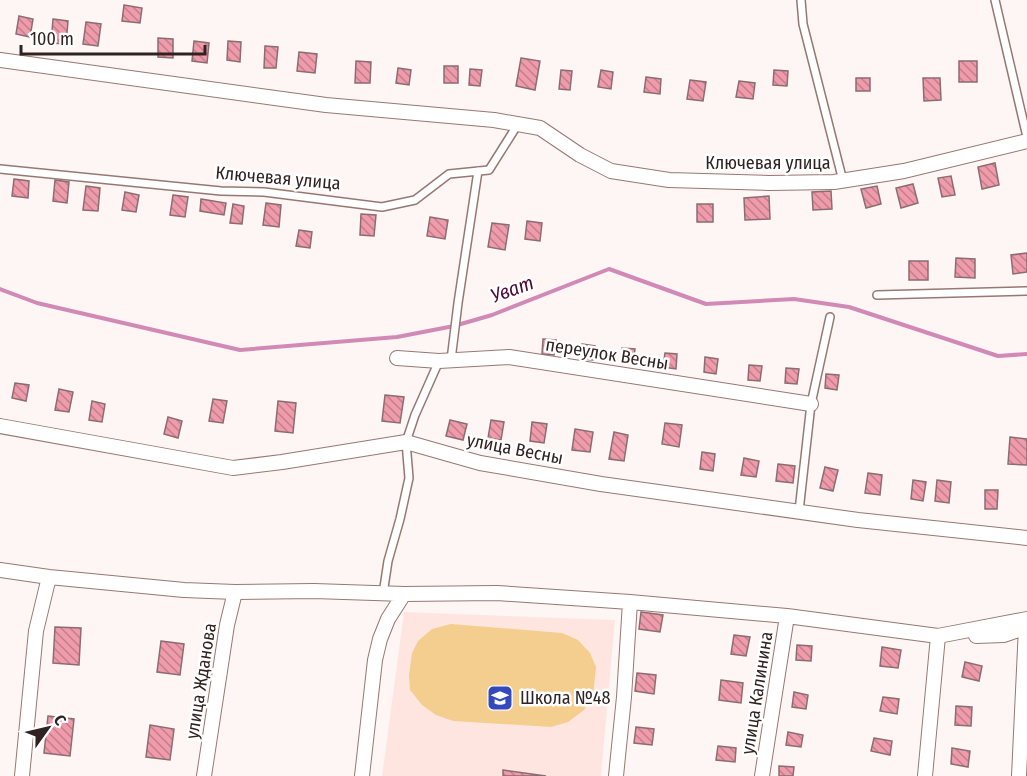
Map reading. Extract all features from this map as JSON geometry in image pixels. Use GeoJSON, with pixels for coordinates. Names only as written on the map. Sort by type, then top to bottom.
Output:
{"type":"FeatureCollection","features":[{"type":"Feature","properties":{"kind":"street","name":"Ключевая улица"},"geometry":{"type":"LineString","coordinates":[[0,60],[326,105],[518,124],[540,128],[580,155],[611,171],[669,180],[769,183],[843,181],[904,171],[1027,139]]}},
{"type":"Feature","properties":{"kind":"street","name":"переулок Весны"},"geometry":{"type":"LineString","coordinates":[[397,358],[445,360],[509,357],[811,404]]}},
{"type":"Feature","properties":{"kind":"street","name":"улица Весны"},"geometry":{"type":"LineString","coordinates":[[0,426],[233,468],[406,442],[480,463],[590,482],[858,520],[1027,538]]}},
{"type":"Feature","properties":{"kind":"street"},"geometry":{"type":"LineString","coordinates":[[0,570],[184,590],[383,594],[497,593],[630,602],[787,616],[938,636],[1027,624],[1019,776]]}},
{"type":"Feature","properties":{"kind":"street"},"geometry":{"type":"LineString","coordinates":[[22,776],[36,631],[49,577]]}},
{"type":"Feature","properties":{"kind":"street","name":"улица Жданова"},"geometry":{"type":"LineString","coordinates":[[204,776],[227,625],[235,592]]}},
{"type":"Feature","properties":{"kind":"street"},"geometry":{"type":"LineString","coordinates":[[362,776],[375,660],[388,619],[404,594]]}},
{"type":"Feature","properties":{"kind":"street"},"geometry":{"type":"LineString","coordinates":[[616,776],[630,602]]}},
{"type":"Feature","properties":{"kind":"street","name":"улица Калинина"},"geometry":{"type":"LineString","coordinates":[[762,776],[787,616]]}},
{"type":"Feature","properties":{"kind":"street"},"geometry":{"type":"LineString","coordinates":[[925,776],[938,636]]}},
{"type":"Feature","properties":{"kind":"lane"},"geometry":{"type":"LineString","coordinates":[[801,0],[803,24],[843,181]]}},
{"type":"Feature","properties":{"kind":"lane"},"geometry":{"type":"LineString","coordinates":[[995,0],[1027,139]]}},
{"type":"Feature","properties":{"kind":"lane"},"geometry":{"type":"LineString","coordinates":[[383,594],[388,561],[409,478],[406,442],[415,415],[445,360],[458,303],[478,171],[489,170],[518,124]]}},
{"type":"Feature","properties":{"kind":"lane","name":"Ключевая улица"},"geometry":{"type":"LineString","coordinates":[[0,169],[221,191],[264,192],[382,207],[415,200],[449,174],[478,171]]}},
{"type":"Feature","properties":{"kind":"lane"},"geometry":{"type":"LineString","coordinates":[[877,295],[1027,291]]}},
{"type":"Feature","properties":{"kind":"lane"},"geometry":{"type":"LineString","coordinates":[[799,511],[811,404],[830,317]]}},
{"type":"Feature","properties":{"kind":"shaded area","name":"Школа №48"},"geometry":{"type":"Polygon","coordinates":[[[404,612],[615,620],[601,776],[382,776],[404,612]]]}},
{"type":"Feature","properties":{"kind":"shaded area"},"geometry":{"type":"Polygon","coordinates":[[[451,624],[562,633],[578,640],[590,653],[596,667],[593,695],[584,710],[568,722],[551,727],[453,721],[436,715],[422,705],[410,690],[409,675],[412,653],[418,641],[432,629],[451,624]]]}},
{"type":"Feature","properties":{"kind":"building"},"geometry":{"type":"Polygon","coordinates":[[[124,5],[142,8],[140,23],[122,21],[124,5]]]}},
{"type":"Feature","properties":{"kind":"building"},"geometry":{"type":"Polygon","coordinates":[[[19,16],[33,19],[30,37],[16,34],[19,16]]]}},
{"type":"Feature","properties":{"kind":"building"},"geometry":{"type":"Polygon","coordinates":[[[53,19],[68,21],[66,44],[51,43],[53,19]]]}},
{"type":"Feature","properties":{"kind":"building"},"geometry":{"type":"Polygon","coordinates":[[[86,22],[101,24],[98,46],[83,44],[86,22]]]}},
{"type":"Feature","properties":{"kind":"building"},"geometry":{"type":"Polygon","coordinates":[[[158,38],[173,39],[173,58],[158,57],[158,38]]]}},
{"type":"Feature","properties":{"kind":"building"},"geometry":{"type":"Polygon","coordinates":[[[194,41],[209,43],[207,63],[192,61],[194,41]]]}},
{"type":"Feature","properties":{"kind":"building"},"geometry":{"type":"Polygon","coordinates":[[[228,41],[241,42],[240,62],[227,60],[228,41]]]}},
{"type":"Feature","properties":{"kind":"building"},"geometry":{"type":"Polygon","coordinates":[[[265,46],[278,47],[276,68],[264,68],[265,46]]]}},
{"type":"Feature","properties":{"kind":"building"},"geometry":{"type":"Polygon","coordinates":[[[299,52],[317,54],[315,73],[297,71],[299,52]]]}},
{"type":"Feature","properties":{"kind":"building"},"geometry":{"type":"Polygon","coordinates":[[[521,58],[540,61],[535,90],[516,86],[521,58]]]}},
{"type":"Feature","properties":{"kind":"building"},"geometry":{"type":"Polygon","coordinates":[[[356,61],[371,62],[370,83],[355,83],[356,61]]]}},
{"type":"Feature","properties":{"kind":"building"},"geometry":{"type":"Polygon","coordinates":[[[959,61],[977,61],[977,82],[959,82],[959,61]]]}},
{"type":"Feature","properties":{"kind":"building"},"geometry":{"type":"Polygon","coordinates":[[[444,66],[458,66],[458,83],[444,83],[444,66]]]}},
{"type":"Feature","properties":{"kind":"building"},"geometry":{"type":"Polygon","coordinates":[[[398,68],[411,70],[409,85],[396,83],[398,68]]]}},
{"type":"Feature","properties":{"kind":"building"},"geometry":{"type":"Polygon","coordinates":[[[470,69],[482,70],[480,86],[469,85],[470,69]]]}},
{"type":"Feature","properties":{"kind":"building"},"geometry":{"type":"Polygon","coordinates":[[[561,70],[572,71],[570,90],[559,89],[561,70]]]}},
{"type":"Feature","properties":{"kind":"building"},"geometry":{"type":"Polygon","coordinates":[[[601,70],[613,72],[611,89],[598,87],[601,70]]]}},
{"type":"Feature","properties":{"kind":"building"},"geometry":{"type":"Polygon","coordinates":[[[774,70],[788,71],[787,86],[773,85],[774,70]]]}},
{"type":"Feature","properties":{"kind":"building"},"geometry":{"type":"Polygon","coordinates":[[[646,77],[661,79],[660,94],[644,92],[646,77]]]}},
{"type":"Feature","properties":{"kind":"building"},"geometry":{"type":"Polygon","coordinates":[[[856,78],[870,78],[870,91],[856,91],[856,78]]]}},
{"type":"Feature","properties":{"kind":"building"},"geometry":{"type":"Polygon","coordinates":[[[923,78],[940,78],[941,100],[924,101],[923,78]]]}},
{"type":"Feature","properties":{"kind":"building"},"geometry":{"type":"Polygon","coordinates":[[[690,80],[706,82],[703,101],[687,99],[690,80]]]}},
{"type":"Feature","properties":{"kind":"building"},"geometry":{"type":"Polygon","coordinates":[[[739,81],[755,83],[753,99],[736,97],[739,81]]]}},
{"type":"Feature","properties":{"kind":"building"},"geometry":{"type":"Polygon","coordinates":[[[995,163],[999,185],[982,189],[978,167],[995,163]]]}},
{"type":"Feature","properties":{"kind":"building"},"geometry":{"type":"Polygon","coordinates":[[[951,176],[955,195],[942,197],[938,178],[951,176]]]}},
{"type":"Feature","properties":{"kind":"building"},"geometry":{"type":"Polygon","coordinates":[[[14,179],[29,181],[28,198],[12,196],[14,179]]]}},
{"type":"Feature","properties":{"kind":"building"},"geometry":{"type":"Polygon","coordinates":[[[55,180],[69,182],[67,203],[53,201],[55,180]]]}},
{"type":"Feature","properties":{"kind":"building"},"geometry":{"type":"Polygon","coordinates":[[[913,184],[918,203],[901,208],[896,188],[913,184]]]}},
{"type":"Feature","properties":{"kind":"building"},"geometry":{"type":"Polygon","coordinates":[[[86,186],[100,188],[98,211],[83,210],[86,186]]]}},
{"type":"Feature","properties":{"kind":"building"},"geometry":{"type":"Polygon","coordinates":[[[877,186],[881,204],[866,208],[861,189],[877,186]]]}},
{"type":"Feature","properties":{"kind":"building"},"geometry":{"type":"Polygon","coordinates":[[[831,191],[832,209],[813,210],[812,192],[831,191]]]}},
{"type":"Feature","properties":{"kind":"building"},"geometry":{"type":"Polygon","coordinates":[[[125,192],[139,195],[136,212],[122,210],[125,192]]]}},
{"type":"Feature","properties":{"kind":"building"},"geometry":{"type":"Polygon","coordinates":[[[173,195],[188,197],[185,217],[170,215],[173,195]]]}},
{"type":"Feature","properties":{"kind":"building"},"geometry":{"type":"Polygon","coordinates":[[[769,196],[770,219],[745,220],[744,198],[769,196]]]}},
{"type":"Feature","properties":{"kind":"building"},"geometry":{"type":"Polygon","coordinates":[[[201,199],[226,203],[224,215],[200,211],[201,199]]]}},
{"type":"Feature","properties":{"kind":"building"},"geometry":{"type":"Polygon","coordinates":[[[266,203],[281,205],[279,227],[263,225],[266,203]]]}},
{"type":"Feature","properties":{"kind":"building"},"geometry":{"type":"Polygon","coordinates":[[[233,204],[244,206],[242,224],[230,223],[233,204]]]}},
{"type":"Feature","properties":{"kind":"building"},"geometry":{"type":"Polygon","coordinates":[[[697,204],[713,204],[713,222],[697,222],[697,204]]]}},
{"type":"Feature","properties":{"kind":"building"},"geometry":{"type":"Polygon","coordinates":[[[361,214],[376,215],[374,236],[360,235],[361,214]]]}},
{"type":"Feature","properties":{"kind":"building"},"geometry":{"type":"Polygon","coordinates":[[[430,217],[448,220],[445,239],[427,236],[430,217]]]}},
{"type":"Feature","properties":{"kind":"building"},"geometry":{"type":"Polygon","coordinates":[[[527,221],[542,223],[540,241],[525,239],[527,221]]]}},
{"type":"Feature","properties":{"kind":"building"},"geometry":{"type":"Polygon","coordinates":[[[492,223],[509,225],[505,250],[488,247],[492,223]]]}},
{"type":"Feature","properties":{"kind":"building"},"geometry":{"type":"Polygon","coordinates":[[[299,230],[312,232],[310,248],[296,246],[299,230]]]}},
{"type":"Feature","properties":{"kind":"building"},"geometry":{"type":"Polygon","coordinates":[[[1027,253],[1027,272],[1013,274],[1011,255],[1027,253]]]}},
{"type":"Feature","properties":{"kind":"building"},"geometry":{"type":"Polygon","coordinates":[[[956,258],[975,259],[975,278],[955,277],[956,258]]]}},
{"type":"Feature","properties":{"kind":"building"},"geometry":{"type":"Polygon","coordinates":[[[909,261],[928,261],[928,280],[909,280],[909,261]]]}},
{"type":"Feature","properties":{"kind":"building"},"geometry":{"type":"Polygon","coordinates":[[[543,339],[556,340],[554,355],[542,354],[543,339]]]}},
{"type":"Feature","properties":{"kind":"building"},"geometry":{"type":"Polygon","coordinates":[[[582,344],[595,346],[593,360],[581,359],[582,344]]]}},
{"type":"Feature","properties":{"kind":"building"},"geometry":{"type":"Polygon","coordinates":[[[622,348],[635,349],[633,364],[621,362],[622,348]]]}},
{"type":"Feature","properties":{"kind":"building"},"geometry":{"type":"Polygon","coordinates":[[[665,353],[677,354],[676,369],[663,367],[665,353]]]}},
{"type":"Feature","properties":{"kind":"building"},"geometry":{"type":"Polygon","coordinates":[[[705,357],[718,359],[716,374],[704,372],[705,357]]]}},
{"type":"Feature","properties":{"kind":"building"},"geometry":{"type":"Polygon","coordinates":[[[749,365],[762,366],[760,381],[748,380],[749,365]]]}},
{"type":"Feature","properties":{"kind":"building"},"geometry":{"type":"Polygon","coordinates":[[[786,368],[799,369],[797,384],[785,383],[786,368]]]}},
{"type":"Feature","properties":{"kind":"building"},"geometry":{"type":"Polygon","coordinates":[[[826,374],[839,375],[837,390],[825,388],[826,374]]]}},
{"type":"Feature","properties":{"kind":"building"},"geometry":{"type":"Polygon","coordinates":[[[15,383],[29,385],[26,401],[12,398],[15,383]]]}},
{"type":"Feature","properties":{"kind":"building"},"geometry":{"type":"Polygon","coordinates":[[[59,389],[73,392],[69,412],[55,410],[59,389]]]}},
{"type":"Feature","properties":{"kind":"building"},"geometry":{"type":"Polygon","coordinates":[[[385,395],[404,397],[400,423],[382,421],[385,395]]]}},
{"type":"Feature","properties":{"kind":"building"},"geometry":{"type":"Polygon","coordinates":[[[213,399],[227,401],[223,423],[209,421],[213,399]]]}},
{"type":"Feature","properties":{"kind":"building"},"geometry":{"type":"Polygon","coordinates":[[[92,401],[105,404],[102,422],[89,420],[92,401]]]}},
{"type":"Feature","properties":{"kind":"building"},"geometry":{"type":"Polygon","coordinates":[[[278,401],[296,403],[293,433],[275,431],[278,401]]]}},
{"type":"Feature","properties":{"kind":"building"},"geometry":{"type":"Polygon","coordinates":[[[168,417],[182,421],[178,438],[164,434],[168,417]]]}},
{"type":"Feature","properties":{"kind":"building"},"geometry":{"type":"Polygon","coordinates":[[[450,420],[467,424],[463,440],[446,436],[450,420]]]}},
{"type":"Feature","properties":{"kind":"building"},"geometry":{"type":"Polygon","coordinates":[[[491,420],[504,422],[501,440],[488,438],[491,420]]]}},
{"type":"Feature","properties":{"kind":"building"},"geometry":{"type":"Polygon","coordinates":[[[532,422],[547,424],[544,443],[530,441],[532,422]]]}},
{"type":"Feature","properties":{"kind":"building"},"geometry":{"type":"Polygon","coordinates":[[[665,423],[682,425],[679,447],[662,444],[665,423]]]}},
{"type":"Feature","properties":{"kind":"building"},"geometry":{"type":"Polygon","coordinates":[[[575,429],[593,432],[590,452],[572,450],[575,429]]]}},
{"type":"Feature","properties":{"kind":"building"},"geometry":{"type":"Polygon","coordinates":[[[614,432],[628,435],[624,461],[609,459],[614,432]]]}},
{"type":"Feature","properties":{"kind":"building"},"geometry":{"type":"Polygon","coordinates":[[[1010,437],[1027,439],[1027,465],[1008,464],[1010,437]]]}},
{"type":"Feature","properties":{"kind":"building"},"geometry":{"type":"Polygon","coordinates":[[[702,452],[715,454],[713,471],[700,469],[702,452]]]}},
{"type":"Feature","properties":{"kind":"building"},"geometry":{"type":"Polygon","coordinates":[[[744,458],[759,461],[756,477],[741,475],[744,458]]]}},
{"type":"Feature","properties":{"kind":"building"},"geometry":{"type":"Polygon","coordinates":[[[778,464],[795,466],[793,483],[776,481],[778,464]]]}},
{"type":"Feature","properties":{"kind":"building"},"geometry":{"type":"Polygon","coordinates":[[[825,467],[838,470],[833,491],[820,488],[825,467]]]}},
{"type":"Feature","properties":{"kind":"building"},"geometry":{"type":"Polygon","coordinates":[[[868,473],[882,475],[880,495],[865,493],[868,473]]]}},
{"type":"Feature","properties":{"kind":"building"},"geometry":{"type":"Polygon","coordinates":[[[913,480],[926,482],[923,501],[911,499],[913,480]]]}},
{"type":"Feature","properties":{"kind":"building"},"geometry":{"type":"Polygon","coordinates":[[[937,480],[951,482],[949,503],[935,501],[937,480]]]}},
{"type":"Feature","properties":{"kind":"building"},"geometry":{"type":"Polygon","coordinates":[[[985,490],[998,490],[997,509],[985,509],[985,490]]]}},
{"type":"Feature","properties":{"kind":"building"},"geometry":{"type":"Polygon","coordinates":[[[641,612],[663,615],[660,632],[639,629],[641,612]]]}},
{"type":"Feature","properties":{"kind":"building"},"geometry":{"type":"Polygon","coordinates":[[[55,627],[81,628],[79,665],[53,663],[55,627]]]}},
{"type":"Feature","properties":{"kind":"building"},"geometry":{"type":"Polygon","coordinates":[[[734,635],[750,637],[746,656],[731,654],[734,635]]]}},
{"type":"Feature","properties":{"kind":"building"},"geometry":{"type":"Polygon","coordinates":[[[161,641],[184,644],[180,675],[157,672],[161,641]]]}},
{"type":"Feature","properties":{"kind":"building"},"geometry":{"type":"Polygon","coordinates":[[[797,645],[812,646],[811,661],[796,660],[797,645]]]}},
{"type":"Feature","properties":{"kind":"building"},"geometry":{"type":"Polygon","coordinates":[[[882,647],[901,650],[898,668],[880,666],[882,647]]]}},
{"type":"Feature","properties":{"kind":"building"},"geometry":{"type":"Polygon","coordinates":[[[965,662],[982,666],[979,681],[962,677],[965,662]]]}},
{"type":"Feature","properties":{"kind":"building"},"geometry":{"type":"Polygon","coordinates":[[[637,673],[656,675],[654,694],[635,691],[637,673]]]}},
{"type":"Feature","properties":{"kind":"building"},"geometry":{"type":"Polygon","coordinates":[[[721,680],[743,683],[741,703],[719,700],[721,680]]]}},
{"type":"Feature","properties":{"kind":"building"},"geometry":{"type":"Polygon","coordinates":[[[794,692],[808,695],[806,709],[792,707],[794,692]]]}},
{"type":"Feature","properties":{"kind":"building"},"geometry":{"type":"Polygon","coordinates":[[[883,697],[899,699],[897,714],[880,711],[883,697]]]}},
{"type":"Feature","properties":{"kind":"building"},"geometry":{"type":"Polygon","coordinates":[[[956,706],[972,707],[971,726],[955,725],[956,706]]]}},
{"type":"Feature","properties":{"kind":"building"},"geometry":{"type":"Polygon","coordinates":[[[48,716],[74,719],[70,756],[44,753],[48,716]]]}},
{"type":"Feature","properties":{"kind":"building"},"geometry":{"type":"Polygon","coordinates":[[[150,725],[174,729],[170,760],[146,757],[150,725]]]}},
{"type":"Feature","properties":{"kind":"building"},"geometry":{"type":"Polygon","coordinates":[[[636,727],[654,729],[652,745],[634,743],[636,727]]]}},
{"type":"Feature","properties":{"kind":"building"},"geometry":{"type":"Polygon","coordinates":[[[788,732],[803,735],[801,747],[786,745],[788,732]]]}},
{"type":"Feature","properties":{"kind":"building"},"geometry":{"type":"Polygon","coordinates":[[[874,738],[892,741],[890,755],[871,751],[874,738]]]}},
{"type":"Feature","properties":{"kind":"building"},"geometry":{"type":"Polygon","coordinates":[[[718,746],[736,748],[735,762],[716,760],[718,746]]]}},
{"type":"Feature","properties":{"kind":"building"},"geometry":{"type":"Polygon","coordinates":[[[952,748],[970,751],[968,767],[951,764],[952,748]]]}},
{"type":"Feature","properties":{"kind":"building"},"geometry":{"type":"Polygon","coordinates":[[[779,766],[794,767],[793,776],[779,776],[779,766]]]}},
{"type":"Feature","properties":{"kind":"building"},"geometry":{"type":"Polygon","coordinates":[[[503,770],[546,776],[503,776],[503,770]]]}},
{"type":"Feature","properties":{"kind":"waterway","name":"Уват"},"geometry":{"type":"LineString","coordinates":[[0,289],[37,303],[240,350],[397,337],[454,326],[492,315],[609,269],[706,304],[794,299],[849,307],[998,356],[1027,354]]}},
{"type":"Feature","properties":{"kind":"place","name":"Школа №48"},"geometry":{"type":"Point","coordinates":[500,698]}}]}
